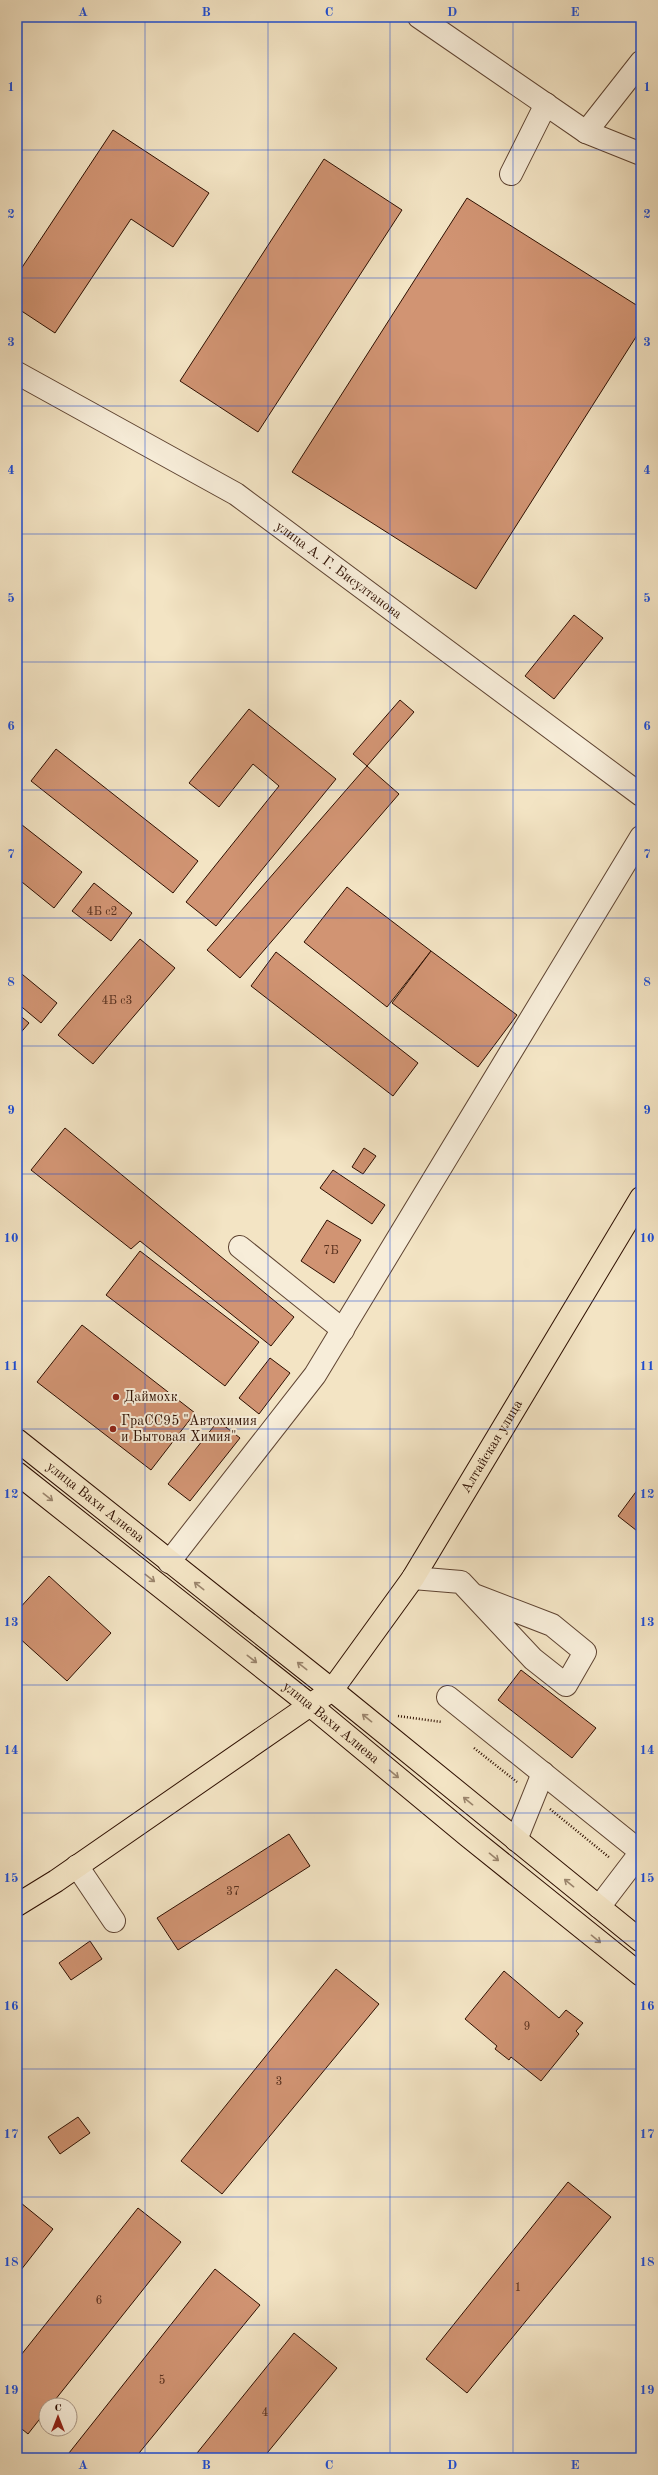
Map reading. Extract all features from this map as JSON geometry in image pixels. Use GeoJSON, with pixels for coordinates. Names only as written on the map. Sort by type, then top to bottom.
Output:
{"type":"FeatureCollection","features":[{"type":"Feature","properties":{"kind":"main road","name":"Алтайская улица"},"geometry":{"type":"LineString","coordinates":[[17,1905],[77,1866],[332,1690],[413,1578],[641,1198]]}},
{"type":"Feature","properties":{"kind":"main road","name":"улица Вахи Алиева"},"geometry":{"type":"LineString","coordinates":[[17,1440],[332,1690],[641,1941]]}},
{"type":"Feature","properties":{"kind":"main road","name":"улица Вахи Алиева"},"geometry":{"type":"LineString","coordinates":[[17,1473],[310,1705],[468,1836],[641,1975]]}},
{"type":"Feature","properties":{"kind":"street"},"geometry":{"type":"LineString","coordinates":[[419,17],[586,132],[641,154]]}},
{"type":"Feature","properties":{"kind":"street"},"geometry":{"type":"LineString","coordinates":[[586,132],[641,62]]}},
{"type":"Feature","properties":{"kind":"street"},"geometry":{"type":"LineString","coordinates":[[511,174],[546,104]]}},
{"type":"Feature","properties":{"kind":"street","name":"улица А. Г. Бисултанова"},"geometry":{"type":"LineString","coordinates":[[17,373],[236,494],[641,795]]}},
{"type":"Feature","properties":{"kind":"street"},"geometry":{"type":"LineString","coordinates":[[169,1562],[315,1375],[641,837]]}},
{"type":"Feature","properties":{"kind":"street"},"geometry":{"type":"LineString","coordinates":[[240,1246],[343,1330]]}},
{"type":"Feature","properties":{"kind":"street"},"geometry":{"type":"LineString","coordinates":[[413,1578],[461,1582],[533,1659],[566,1685],[585,1652],[552,1625],[474,1595]]}},
{"type":"Feature","properties":{"kind":"street"},"geometry":{"type":"LineString","coordinates":[[448,1697],[641,1852],[599,1907]]}},
{"type":"Feature","properties":{"kind":"street"},"geometry":{"type":"LineString","coordinates":[[516,1840],[543,1773]]}},
{"type":"Feature","properties":{"kind":"street"},"geometry":{"type":"LineString","coordinates":[[77,1866],[114,1921]]}},
{"type":"Feature","properties":{"kind":"building"},"geometry":{"type":"Polygon","coordinates":[[[113,130],[209,193],[173,247],[131,219],[55,333],[17,308],[17,275],[113,130]]]}},
{"type":"Feature","properties":{"kind":"building"},"geometry":{"type":"Polygon","coordinates":[[[324,159],[402,210],[258,432],[180,381],[324,159]]]}},
{"type":"Feature","properties":{"kind":"building"},"geometry":{"type":"Polygon","coordinates":[[[467,198],[641,308],[641,329],[476,589],[292,472],[467,198]]]}},
{"type":"Feature","properties":{"kind":"building"},"geometry":{"type":"Polygon","coordinates":[[[574,615],[603,638],[554,699],[525,676],[574,615]]]}},
{"type":"Feature","properties":{"kind":"building"},"geometry":{"type":"Polygon","coordinates":[[[400,700],[414,712],[367,766],[353,754],[400,700]]]}},
{"type":"Feature","properties":{"kind":"building"},"geometry":{"type":"Polygon","coordinates":[[[249,709],[336,779],[216,926],[186,902],[279,786],[253,764],[219,807],[189,783],[249,709]]]}},
{"type":"Feature","properties":{"kind":"building"},"geometry":{"type":"Polygon","coordinates":[[[56,749],[198,861],[173,893],[31,781],[56,749]]]}},
{"type":"Feature","properties":{"kind":"building"},"geometry":{"type":"Polygon","coordinates":[[[367,766],[399,794],[240,978],[207,950],[367,766]]]}},
{"type":"Feature","properties":{"kind":"building"},"geometry":{"type":"Polygon","coordinates":[[[17,821],[82,872],[54,908],[17,878],[17,821]]]}},
{"type":"Feature","properties":{"kind":"building"},"geometry":{"type":"Polygon","coordinates":[[[94,883],[132,913],[111,941],[72,911],[94,883]]]}},
{"type":"Feature","properties":{"kind":"building"},"geometry":{"type":"Polygon","coordinates":[[[347,887],[431,951],[387,1007],[304,942],[347,887]]]}},
{"type":"Feature","properties":{"kind":"building"},"geometry":{"type":"Polygon","coordinates":[[[140,939],[175,968],[93,1064],[58,1035],[140,939]]]}},
{"type":"Feature","properties":{"kind":"building"},"geometry":{"type":"Polygon","coordinates":[[[431,951],[517,1015],[478,1067],[392,1003],[431,951]]]}},
{"type":"Feature","properties":{"kind":"building"},"geometry":{"type":"Polygon","coordinates":[[[276,952],[418,1063],[393,1096],[251,986],[276,952]]]}},
{"type":"Feature","properties":{"kind":"building"},"geometry":{"type":"Polygon","coordinates":[[[17,970],[57,1003],[41,1023],[17,1003],[17,970]]]}},
{"type":"Feature","properties":{"kind":"building"},"geometry":{"type":"Polygon","coordinates":[[[17,1013],[29,1023],[17,1037],[17,1013]]]}},
{"type":"Feature","properties":{"kind":"building"},"geometry":{"type":"Polygon","coordinates":[[[65,1128],[294,1317],[271,1346],[140,1241],[131,1249],[31,1170],[65,1128]]]}},
{"type":"Feature","properties":{"kind":"building"},"geometry":{"type":"Polygon","coordinates":[[[364,1148],[376,1156],[363,1174],[352,1167],[364,1148]]]}},
{"type":"Feature","properties":{"kind":"building"},"geometry":{"type":"Polygon","coordinates":[[[333,1170],[385,1205],[372,1224],[320,1188],[333,1170]]]}},
{"type":"Feature","properties":{"kind":"building"},"geometry":{"type":"Polygon","coordinates":[[[327,1220],[361,1240],[334,1283],[301,1261],[327,1220]]]}},
{"type":"Feature","properties":{"kind":"building"},"geometry":{"type":"Polygon","coordinates":[[[140,1251],[259,1342],[225,1386],[106,1295],[140,1251]]]}},
{"type":"Feature","properties":{"kind":"building","name":"Даймохк"},"geometry":{"type":"Polygon","coordinates":[[[82,1325],[195,1413],[151,1470],[37,1382],[82,1325]]]}},
{"type":"Feature","properties":{"kind":"building"},"geometry":{"type":"Polygon","coordinates":[[[270,1358],[290,1373],[259,1414],[239,1398],[270,1358]]]}},
{"type":"Feature","properties":{"kind":"building"},"geometry":{"type":"Polygon","coordinates":[[[218,1421],[240,1438],[190,1501],[168,1484],[218,1421]]]}},
{"type":"Feature","properties":{"kind":"building"},"geometry":{"type":"Polygon","coordinates":[[[641,1485],[641,1534],[618,1516],[641,1485]]]}},
{"type":"Feature","properties":{"kind":"building"},"geometry":{"type":"Polygon","coordinates":[[[49,1576],[111,1633],[67,1681],[17,1636],[17,1611],[49,1576]]]}},
{"type":"Feature","properties":{"kind":"building"},"geometry":{"type":"Polygon","coordinates":[[[521,1670],[596,1728],[572,1758],[498,1700],[521,1670]]]}},
{"type":"Feature","properties":{"kind":"building"},"geometry":{"type":"Polygon","coordinates":[[[289,1834],[310,1866],[178,1950],[157,1918],[289,1834]]]}},
{"type":"Feature","properties":{"kind":"building"},"geometry":{"type":"Polygon","coordinates":[[[90,1941],[102,1959],[71,1980],[59,1963],[90,1941]]]}},
{"type":"Feature","properties":{"kind":"building"},"geometry":{"type":"Polygon","coordinates":[[[336,1969],[379,2004],[222,2194],[181,2161],[336,1969]]]}},
{"type":"Feature","properties":{"kind":"building"},"geometry":{"type":"Polygon","coordinates":[[[504,1971],[559,2018],[566,2010],[583,2023],[576,2031],[579,2034],[541,2081],[511,2057],[509,2060],[495,2049],[497,2046],[465,2019],[504,1971]]]}},
{"type":"Feature","properties":{"kind":"building"},"geometry":{"type":"Polygon","coordinates":[[[78,2117],[90,2133],[60,2154],[48,2137],[78,2117]]]}},
{"type":"Feature","properties":{"kind":"building"},"geometry":{"type":"Polygon","coordinates":[[[568,2182],[611,2217],[467,2393],[426,2359],[568,2182]]]}},
{"type":"Feature","properties":{"kind":"building"},"geometry":{"type":"Polygon","coordinates":[[[21,2203],[53,2229],[17,2275],[17,2208],[21,2203]]]}},
{"type":"Feature","properties":{"kind":"building"},"geometry":{"type":"Polygon","coordinates":[[[138,2208],[181,2242],[57,2397],[38,2397],[38,2421],[28,2434],[17,2425],[17,2360],[138,2208]]]}},
{"type":"Feature","properties":{"kind":"building"},"geometry":{"type":"Polygon","coordinates":[[[215,2269],[260,2305],[135,2458],[65,2458],[215,2269]]]}},
{"type":"Feature","properties":{"kind":"building"},"geometry":{"type":"Polygon","coordinates":[[[294,2333],[337,2368],[263,2458],[193,2458],[294,2333]]]}},
{"type":"Feature","properties":{"kind":"place","name":"Даймохк"},"geometry":{"type":"Point","coordinates":[116,1397]}},
{"type":"Feature","properties":{"kind":"place","name":"ГраСС95 \"Автохимия и Бытовая Химия\""},"geometry":{"type":"Point","coordinates":[113,1429]}}]}
